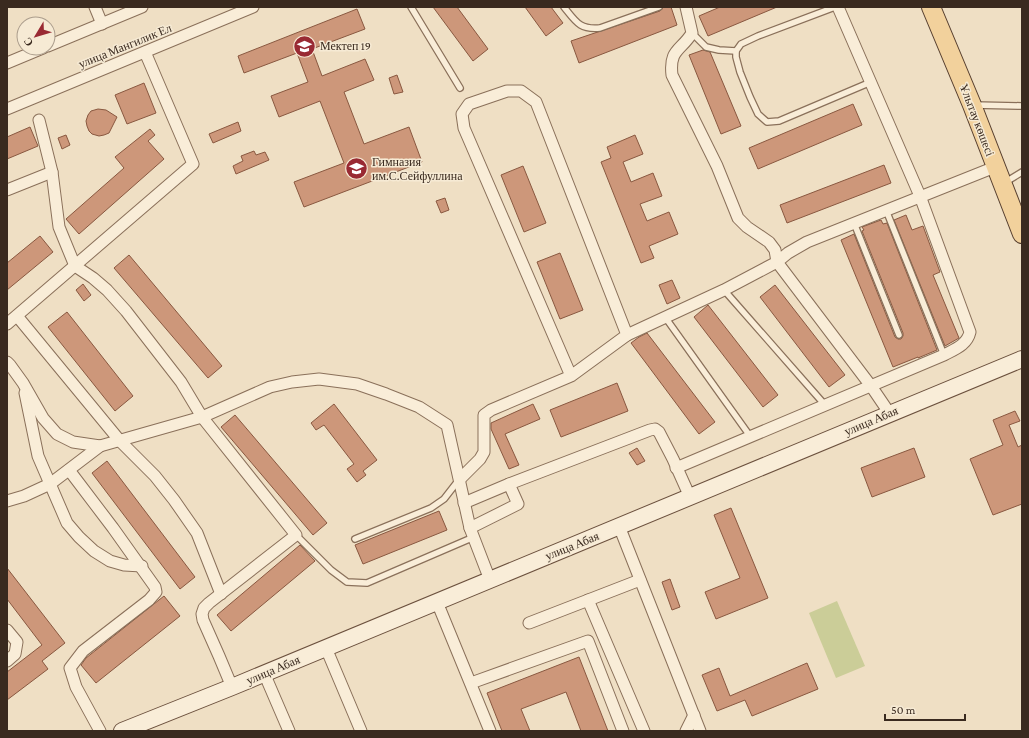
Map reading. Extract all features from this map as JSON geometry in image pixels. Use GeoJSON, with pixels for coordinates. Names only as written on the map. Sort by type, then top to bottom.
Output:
{"type":"FeatureCollection","features":[{"type":"Feature","properties":{"kind":"main road","name":"Ұлытау көшесі"},"geometry":{"type":"LineString","coordinates":[[931,7],[972,105],[1022,234]]}},
{"type":"Feature","properties":{"kind":"street"},"geometry":{"type":"LineString","coordinates":[[95,7],[102,24]]}},
{"type":"Feature","properties":{"kind":"street"},"geometry":{"type":"LineString","coordinates":[[56,43],[142,7]]}},
{"type":"Feature","properties":{"kind":"street","name":"улица Мангилик Ел"},"geometry":{"type":"LineString","coordinates":[[7,109],[253,7]]}},
{"type":"Feature","properties":{"kind":"street"},"geometry":{"type":"LineString","coordinates":[[686,7],[692,33],[673,55],[671,66],[672,75],[717,166],[738,218],[747,227],[769,242],[775,250],[777,262],[871,386],[890,414]]}},
{"type":"Feature","properties":{"kind":"street"},"geometry":{"type":"LineString","coordinates":[[676,468],[944,355],[965,343],[968,338],[970,332],[920,196],[871,82],[836,7]]}},
{"type":"Feature","properties":{"kind":"street"},"geometry":{"type":"LineString","coordinates":[[7,324],[193,164],[145,52]]}},
{"type":"Feature","properties":{"kind":"street"},"geometry":{"type":"LineString","coordinates":[[7,63],[24,56]]}},
{"type":"Feature","properties":{"kind":"street"},"geometry":{"type":"LineString","coordinates":[[570,376],[464,128],[462,114],[469,104],[507,91],[521,91],[536,102],[627,335]]}},
{"type":"Feature","properties":{"kind":"street"},"geometry":{"type":"LineString","coordinates":[[39,120],[52,172],[59,226],[74,266],[93,278],[107,290],[126,311],[181,382],[202,417],[296,535],[204,608],[202,620],[220,656],[232,686]]}},
{"type":"Feature","properties":{"kind":"street"},"geometry":{"type":"LineString","coordinates":[[460,479],[480,459],[484,452],[484,415],[491,410],[570,376],[627,335],[724,290],[777,262],[788,253],[807,242],[995,167]]}},
{"type":"Feature","properties":{"kind":"street"},"geometry":{"type":"LineString","coordinates":[[7,190],[52,172]]}},
{"type":"Feature","properties":{"kind":"street"},"geometry":{"type":"LineString","coordinates":[[17,316],[120,441],[155,476],[174,500],[197,532],[221,594]]}},
{"type":"Feature","properties":{"kind":"street","name":"улица Абая"},"geometry":{"type":"LineString","coordinates":[[122,731],[326,648],[1022,359]]}},
{"type":"Feature","properties":{"kind":"street"},"geometry":{"type":"LineString","coordinates":[[7,362],[23,383],[43,418],[57,434],[73,442],[100,446],[202,417],[270,387],[292,382],[319,379],[357,384],[419,407],[447,425],[472,532],[490,580]]}},
{"type":"Feature","properties":{"kind":"street"},"geometry":{"type":"LineString","coordinates":[[23,383],[38,456],[68,523],[79,537],[94,551],[110,561],[124,565],[142,566]]}},
{"type":"Feature","properties":{"kind":"street"},"geometry":{"type":"LineString","coordinates":[[464,503],[509,484],[655,429],[659,432],[673,459],[690,497]]}},
{"type":"Feature","properties":{"kind":"street"},"geometry":{"type":"LineString","coordinates":[[7,501],[24,496],[50,484],[100,446]]}},
{"type":"Feature","properties":{"kind":"street"},"geometry":{"type":"LineString","coordinates":[[69,470],[142,566],[155,587],[156,592],[153,596],[83,651],[70,668],[76,687],[100,731]]}},
{"type":"Feature","properties":{"kind":"street"},"geometry":{"type":"LineString","coordinates":[[472,532],[518,504],[509,484]]}},
{"type":"Feature","properties":{"kind":"street"},"geometry":{"type":"LineString","coordinates":[[619,526],[700,731]]}},
{"type":"Feature","properties":{"kind":"street"},"geometry":{"type":"LineString","coordinates":[[529,623],[640,580]]}},
{"type":"Feature","properties":{"kind":"street"},"geometry":{"type":"LineString","coordinates":[[588,600],[644,731]]}},
{"type":"Feature","properties":{"kind":"street"},"geometry":{"type":"LineString","coordinates":[[437,602],[490,731]]}},
{"type":"Feature","properties":{"kind":"street"},"geometry":{"type":"LineString","coordinates":[[7,630],[17,642],[15,654],[7,661]]}},
{"type":"Feature","properties":{"kind":"street"},"geometry":{"type":"LineString","coordinates":[[471,683],[588,641],[623,731]]}},
{"type":"Feature","properties":{"kind":"street"},"geometry":{"type":"LineString","coordinates":[[326,648],[362,731]]}},
{"type":"Feature","properties":{"kind":"street"},"geometry":{"type":"LineString","coordinates":[[264,673],[289,731]]}},
{"type":"Feature","properties":{"kind":"street"},"geometry":{"type":"LineString","coordinates":[[686,731],[694,715]]}},
{"type":"Feature","properties":{"kind":"lane"},"geometry":{"type":"LineString","coordinates":[[411,7],[460,88]]}},
{"type":"Feature","properties":{"kind":"lane"},"geometry":{"type":"LineString","coordinates":[[564,7],[581,26],[590,29],[600,28],[659,7]]}},
{"type":"Feature","properties":{"kind":"lane"},"geometry":{"type":"LineString","coordinates":[[836,7],[758,36],[741,44],[736,51],[736,57],[750,97],[758,114],[767,122],[779,121],[871,82]]}},
{"type":"Feature","properties":{"kind":"lane"},"geometry":{"type":"LineString","coordinates":[[692,33],[706,47],[719,50],[736,51]]}},
{"type":"Feature","properties":{"kind":"lane"},"geometry":{"type":"LineString","coordinates":[[972,105],[1022,106]]}},
{"type":"Feature","properties":{"kind":"lane"},"geometry":{"type":"LineString","coordinates":[[1002,184],[1022,172]]}},
{"type":"Feature","properties":{"kind":"lane"},"geometry":{"type":"LineString","coordinates":[[886,210],[944,355]]}},
{"type":"Feature","properties":{"kind":"lane"},"geometry":{"type":"LineString","coordinates":[[854,223],[899,335]]}},
{"type":"Feature","properties":{"kind":"lane"},"geometry":{"type":"LineString","coordinates":[[724,290],[825,405]]}},
{"type":"Feature","properties":{"kind":"lane"},"geometry":{"type":"LineString","coordinates":[[665,317],[750,436]]}},
{"type":"Feature","properties":{"kind":"lane"},"geometry":{"type":"LineString","coordinates":[[356,539],[431,508],[444,499],[460,479]]}},
{"type":"Feature","properties":{"kind":"lane"},"geometry":{"type":"LineString","coordinates":[[296,535],[331,570],[347,582],[367,583],[472,532]]}},
{"type":"Feature","properties":{"kind":"green space"},"geometry":{"type":"Polygon","coordinates":[[[837,601],[865,666],[836,678],[809,613],[837,601]]]}},
{"type":"Feature","properties":{"kind":"building"},"geometry":{"type":"Polygon","coordinates":[[[433,7],[457,7],[488,49],[473,61],[433,7]]]}},
{"type":"Feature","properties":{"kind":"building"},"geometry":{"type":"Polygon","coordinates":[[[525,7],[551,7],[563,23],[546,36],[525,7]]]}},
{"type":"Feature","properties":{"kind":"building"},"geometry":{"type":"Polygon","coordinates":[[[663,7],[671,7],[677,25],[579,63],[571,41],[660,11],[663,7]]]}},
{"type":"Feature","properties":{"kind":"building"},"geometry":{"type":"Polygon","coordinates":[[[720,7],[777,7],[708,36],[699,16],[720,7]]]}},
{"type":"Feature","properties":{"kind":"building"},"geometry":{"type":"Polygon","coordinates":[[[357,9],[365,29],[312,49],[322,76],[365,59],[374,80],[344,92],[364,144],[409,127],[422,162],[304,207],[294,182],[344,163],[320,101],[279,117],[271,96],[308,82],[297,53],[244,73],[238,56],[357,9]]]}},
{"type":"Feature","properties":{"kind":"building"},"geometry":{"type":"Polygon","coordinates":[[[703,50],[710,52],[741,126],[721,134],[689,55],[703,50]]]}},
{"type":"Feature","properties":{"kind":"building"},"geometry":{"type":"Polygon","coordinates":[[[397,75],[403,92],[394,94],[389,78],[397,75]]]}},
{"type":"Feature","properties":{"kind":"building"},"geometry":{"type":"Polygon","coordinates":[[[144,83],[156,113],[127,124],[115,95],[144,83]]]}},
{"type":"Feature","properties":{"kind":"building"},"geometry":{"type":"Polygon","coordinates":[[[853,104],[862,125],[758,169],[749,148],[853,104]]]}},
{"type":"Feature","properties":{"kind":"building"},"geometry":{"type":"Polygon","coordinates":[[[98,109],[106,110],[117,117],[109,133],[99,136],[92,134],[89,131],[86,121],[91,111],[98,109]]]}},
{"type":"Feature","properties":{"kind":"building"},"geometry":{"type":"Polygon","coordinates":[[[238,122],[241,131],[213,143],[209,134],[238,122]]]}},
{"type":"Feature","properties":{"kind":"building"},"geometry":{"type":"Polygon","coordinates":[[[30,127],[38,146],[7,159],[7,137],[30,127]]]}},
{"type":"Feature","properties":{"kind":"building"},"geometry":{"type":"Polygon","coordinates":[[[150,129],[155,135],[148,141],[164,159],[79,234],[66,219],[124,168],[115,157],[150,129]]]}},
{"type":"Feature","properties":{"kind":"building"},"geometry":{"type":"Polygon","coordinates":[[[66,135],[70,145],[62,149],[58,138],[66,135]]]}},
{"type":"Feature","properties":{"kind":"building"},"geometry":{"type":"Polygon","coordinates":[[[635,135],[643,154],[623,162],[631,182],[653,173],[662,196],[640,204],[647,221],[669,212],[678,234],[649,246],[654,258],[641,263],[601,162],[611,158],[607,147],[635,135]]]}},
{"type":"Feature","properties":{"kind":"building"},"geometry":{"type":"Polygon","coordinates":[[[254,151],[256,155],[265,152],[269,160],[236,174],[233,166],[243,161],[241,156],[254,151]]]}},
{"type":"Feature","properties":{"kind":"building"},"geometry":{"type":"Polygon","coordinates":[[[884,165],[891,183],[787,223],[780,205],[884,165]]]}},
{"type":"Feature","properties":{"kind":"building"},"geometry":{"type":"Polygon","coordinates":[[[523,166],[546,223],[524,232],[501,175],[523,166]]]}},
{"type":"Feature","properties":{"kind":"building"},"geometry":{"type":"Polygon","coordinates":[[[445,198],[449,210],[441,213],[436,201],[445,198]]]}},
{"type":"Feature","properties":{"kind":"building"},"geometry":{"type":"Polygon","coordinates":[[[906,215],[912,230],[923,226],[940,272],[933,275],[959,338],[945,346],[894,220],[906,215]]]}},
{"type":"Feature","properties":{"kind":"building"},"geometry":{"type":"Polygon","coordinates":[[[881,220],[883,224],[887,223],[937,350],[893,367],[841,240],[854,234],[895,337],[901,339],[903,333],[862,231],[864,230],[862,227],[881,220]]]}},
{"type":"Feature","properties":{"kind":"building"},"geometry":{"type":"Polygon","coordinates":[[[40,236],[53,252],[7,290],[7,263],[40,236]]]}},
{"type":"Feature","properties":{"kind":"building"},"geometry":{"type":"Polygon","coordinates":[[[560,253],[583,310],[560,319],[537,262],[560,253]]]}},
{"type":"Feature","properties":{"kind":"building"},"geometry":{"type":"Polygon","coordinates":[[[129,255],[222,366],[208,378],[114,268],[129,255]]]}},
{"type":"Feature","properties":{"kind":"building"},"geometry":{"type":"Polygon","coordinates":[[[672,280],[680,298],[667,304],[659,285],[672,280]]]}},
{"type":"Feature","properties":{"kind":"building"},"geometry":{"type":"Polygon","coordinates":[[[83,284],[91,295],[84,301],[76,290],[83,284]]]}},
{"type":"Feature","properties":{"kind":"building"},"geometry":{"type":"Polygon","coordinates":[[[775,285],[845,375],[829,387],[760,297],[775,285]]]}},
{"type":"Feature","properties":{"kind":"building"},"geometry":{"type":"Polygon","coordinates":[[[708,305],[778,395],[763,407],[694,317],[708,305]]]}},
{"type":"Feature","properties":{"kind":"building"},"geometry":{"type":"Polygon","coordinates":[[[67,312],[133,396],[115,411],[48,327],[67,312]]]}},
{"type":"Feature","properties":{"kind":"building"},"geometry":{"type":"Polygon","coordinates":[[[647,333],[715,422],[699,434],[631,343],[647,333]]]}},
{"type":"Feature","properties":{"kind":"building"},"geometry":{"type":"Polygon","coordinates":[[[617,383],[628,411],[561,437],[550,410],[617,383]]]}},
{"type":"Feature","properties":{"kind":"building"},"geometry":{"type":"Polygon","coordinates":[[[334,404],[377,460],[363,471],[366,475],[357,482],[347,469],[354,464],[324,425],[316,430],[311,423],[334,404]]]}},
{"type":"Feature","properties":{"kind":"building"},"geometry":{"type":"Polygon","coordinates":[[[533,404],[540,419],[505,434],[519,465],[509,469],[491,429],[491,423],[533,404]]]}},
{"type":"Feature","properties":{"kind":"building"},"geometry":{"type":"Polygon","coordinates":[[[1015,411],[1020,421],[1009,425],[1018,447],[1022,445],[1022,504],[993,515],[970,459],[1003,445],[993,420],[1015,411]]]}},
{"type":"Feature","properties":{"kind":"building"},"geometry":{"type":"Polygon","coordinates":[[[235,415],[327,523],[313,535],[221,427],[235,415]]]}},
{"type":"Feature","properties":{"kind":"building"},"geometry":{"type":"Polygon","coordinates":[[[637,448],[645,461],[637,465],[629,453],[637,448]]]}},
{"type":"Feature","properties":{"kind":"building"},"geometry":{"type":"Polygon","coordinates":[[[914,448],[925,477],[872,497],[861,468],[914,448]]]}},
{"type":"Feature","properties":{"kind":"building"},"geometry":{"type":"Polygon","coordinates":[[[107,461],[195,577],[180,589],[92,473],[107,461]]]}},
{"type":"Feature","properties":{"kind":"building"},"geometry":{"type":"Polygon","coordinates":[[[731,508],[768,598],[716,619],[705,592],[740,578],[714,515],[731,508]]]}},
{"type":"Feature","properties":{"kind":"building"},"geometry":{"type":"Polygon","coordinates":[[[439,511],[447,530],[363,564],[355,545],[439,511]]]}},
{"type":"Feature","properties":{"kind":"building"},"geometry":{"type":"Polygon","coordinates":[[[300,545],[315,561],[231,631],[217,615],[300,545]]]}},
{"type":"Feature","properties":{"kind":"building"},"geometry":{"type":"Polygon","coordinates":[[[7,568],[65,643],[42,661],[48,669],[7,700],[7,672],[42,645],[7,599],[7,568]]]}},
{"type":"Feature","properties":{"kind":"building"},"geometry":{"type":"Polygon","coordinates":[[[670,579],[680,607],[672,610],[662,582],[670,579]]]}},
{"type":"Feature","properties":{"kind":"building"},"geometry":{"type":"Polygon","coordinates":[[[164,596],[180,616],[96,683],[81,665],[86,658],[164,596]]]}},
{"type":"Feature","properties":{"kind":"building"},"geometry":{"type":"Polygon","coordinates":[[[579,657],[608,731],[581,731],[566,692],[521,709],[530,731],[502,731],[487,693],[579,657]]]}},
{"type":"Feature","properties":{"kind":"building"},"geometry":{"type":"Polygon","coordinates":[[[807,663],[818,689],[752,716],[745,700],[717,711],[702,675],[719,668],[730,696],[807,663]]]}},
{"type":"Feature","properties":{"kind":"place","name":"Мектеп 19"},"geometry":{"type":"Point","coordinates":[305,46]}},
{"type":"Feature","properties":{"kind":"place","name":"Гимназия им.С.Сейфуллина"},"geometry":{"type":"Point","coordinates":[356,169]}}]}
